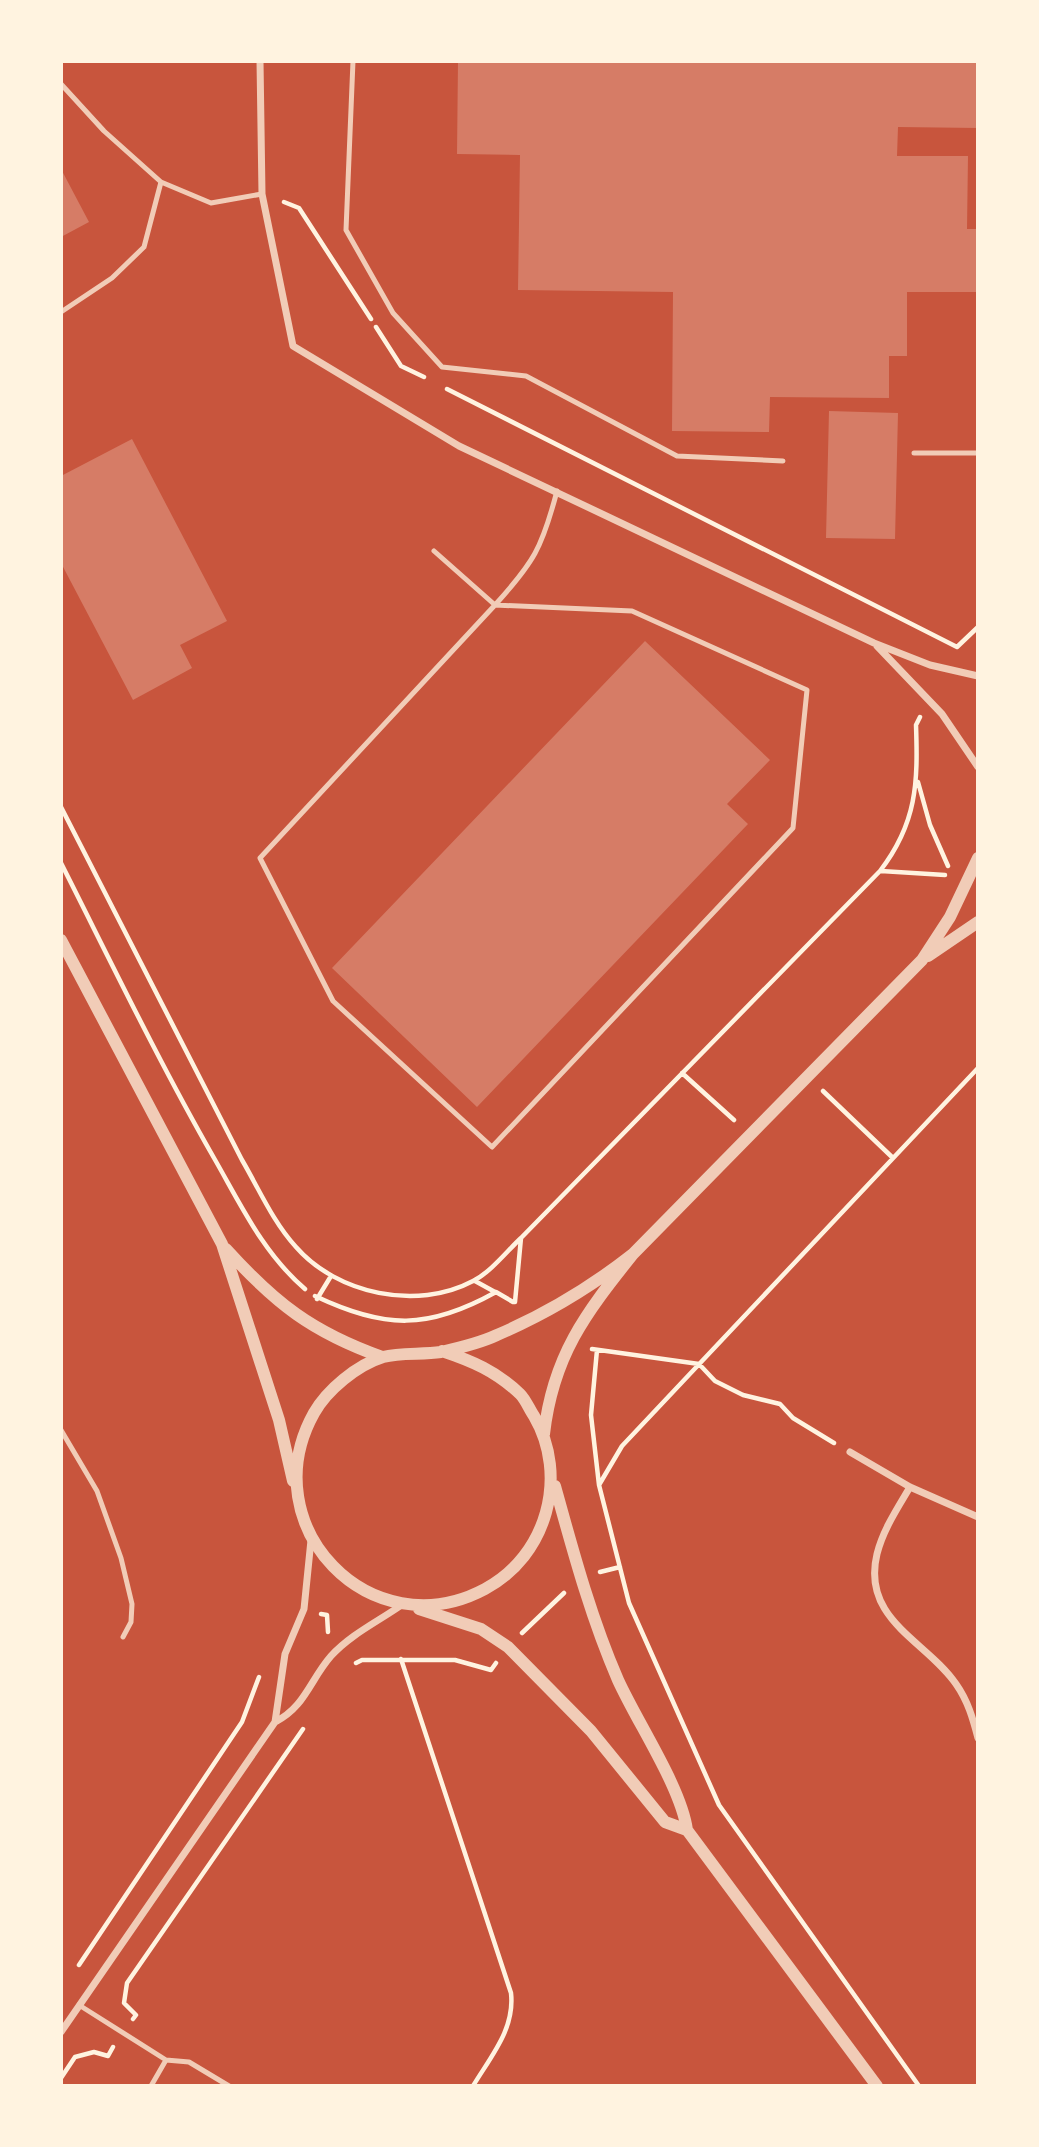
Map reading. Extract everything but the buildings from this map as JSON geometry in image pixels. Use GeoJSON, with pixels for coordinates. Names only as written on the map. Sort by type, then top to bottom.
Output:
{"type":"FeatureCollection","features":[{"type":"Feature","properties":{"kind":"street"},"geometry":{"type":"LineString","coordinates":[[260,61],[262,194],[293,346],[459,446],[874,643],[948,669],[978,676]]}},
{"type":"Feature","properties":{"kind":"street"},"geometry":{"type":"LineString","coordinates":[[874,643],[929,700],[978,767]]}},
{"type":"Feature","properties":{"kind":"street"},"geometry":{"type":"LineString","coordinates":[[922,960],[950,917],[978,858]]}},
{"type":"Feature","properties":{"kind":"street"},"geometry":{"type":"LineString","coordinates":[[544,1434],[557,1370],[599,1297],[633,1254],[922,960],[978,922]]}},
{"type":"Feature","properties":{"kind":"street"},"geometry":{"type":"LineString","coordinates":[[61,940],[222,1244],[279,1420],[297,1498],[311,1540],[333,1569],[369,1595],[481,1629],[508,1647],[591,1731],[665,1822],[687,1830]]}},
{"type":"Feature","properties":{"kind":"street"},"geometry":{"type":"LineString","coordinates":[[222,1244],[263,1289],[306,1323],[382,1357]]}},
{"type":"Feature","properties":{"kind":"street"},"geometry":{"type":"LineString","coordinates":[[297,1498],[298,1454],[315,1412],[344,1379],[382,1357],[442,1352],[495,1336],[532,1319],[600,1280],[633,1254]]}},
{"type":"Feature","properties":{"kind":"street"},"geometry":{"type":"LineString","coordinates":[[442,1352],[484,1365],[522,1395],[544,1434],[552,1478],[576,1562],[612,1666],[636,1719],[684,1807],[687,1830],[877,2086]]}},
{"type":"Feature","properties":{"kind":"street"},"geometry":{"type":"LineString","coordinates":[[850,1452],[910,1487],[978,1517]]}},
{"type":"Feature","properties":{"kind":"street"},"geometry":{"type":"LineString","coordinates":[[275,1722],[293,1713],[331,1657],[351,1637],[408,1605],[463,1601],[502,1580],[535,1543],[550,1501],[552,1478]]}},
{"type":"Feature","properties":{"kind":"street"},"geometry":{"type":"LineString","coordinates":[[910,1487],[884,1532],[876,1556],[876,1581],[884,1609],[901,1632],[936,1662],[956,1684],[970,1709],[978,1738]]}},
{"type":"Feature","properties":{"kind":"street"},"geometry":{"type":"LineString","coordinates":[[61,2032],[275,1722],[285,1654],[304,1609],[311,1540]]}},
{"type":"Feature","properties":{"kind":"lane"},"geometry":{"type":"LineString","coordinates":[[353,61],[346,230],[393,313],[442,367],[526,376],[677,456],[783,461]]}},
{"type":"Feature","properties":{"kind":"lane"},"geometry":{"type":"LineString","coordinates":[[61,83],[104,131],[161,182],[211,204],[262,194]]}},
{"type":"Feature","properties":{"kind":"lane"},"geometry":{"type":"LineString","coordinates":[[61,312],[112,278],[144,247],[161,182]]}},
{"type":"Feature","properties":{"kind":"lane"},"geometry":{"type":"LineString","coordinates":[[914,453],[978,453]]}},
{"type":"Feature","properties":{"kind":"lane"},"geometry":{"type":"LineString","coordinates":[[434,551],[495,605],[632,611],[807,690],[793,828],[492,1147],[333,1001],[260,858],[495,605],[527,570],[544,538],[557,491]]}},
{"type":"Feature","properties":{"kind":"lane"},"geometry":{"type":"LineString","coordinates":[[61,1430],[97,1491],[121,1558],[132,1604],[131,1622],[123,1637]]}},
{"type":"Feature","properties":{"kind":"lane"},"geometry":{"type":"LineString","coordinates":[[79,2005],[166,2060],[189,2062],[229,2086]]}},
{"type":"Feature","properties":{"kind":"lane"},"geometry":{"type":"LineString","coordinates":[[150,2086],[166,2060]]}},
{"type":"Feature","properties":{"kind":"path"},"geometry":{"type":"LineString","coordinates":[[262,194],[299,208],[401,366],[426,378]]}},
{"type":"Feature","properties":{"kind":"path"},"geometry":{"type":"LineString","coordinates":[[438,384],[957,648]]}},
{"type":"Feature","properties":{"kind":"path"},"geometry":{"type":"LineString","coordinates":[[948,669],[957,648],[978,627]]}},
{"type":"Feature","properties":{"kind":"path"},"geometry":{"type":"LineString","coordinates":[[880,871],[952,875],[930,825],[918,782],[916,725],[929,700]]}},
{"type":"Feature","properties":{"kind":"path"},"geometry":{"type":"LineString","coordinates":[[61,807],[242,1160],[273,1215],[296,1248],[331,1276],[383,1295],[415,1297],[475,1280],[522,1238],[880,871],[905,831],[918,782]]}},
{"type":"Feature","properties":{"kind":"path"},"geometry":{"type":"LineString","coordinates":[[61,863],[198,1129],[261,1241],[286,1272],[313,1295],[342,1310],[400,1322],[460,1312],[496,1292]]}},
{"type":"Feature","properties":{"kind":"path"},"geometry":{"type":"LineString","coordinates":[[598,1485],[622,1447],[978,1068]]}},
{"type":"Feature","properties":{"kind":"path"},"geometry":{"type":"LineString","coordinates":[[682,1073],[750,1135]]}},
{"type":"Feature","properties":{"kind":"path"},"geometry":{"type":"LineString","coordinates":[[808,1076],[893,1158]]}},
{"type":"Feature","properties":{"kind":"path"},"geometry":{"type":"LineString","coordinates":[[515,1303],[522,1238]]}},
{"type":"Feature","properties":{"kind":"path"},"geometry":{"type":"LineString","coordinates":[[475,1280],[515,1303],[532,1319]]}},
{"type":"Feature","properties":{"kind":"path"},"geometry":{"type":"LineString","coordinates":[[571,1343],[597,1350],[699,1364],[715,1381],[743,1395],[779,1404],[793,1418],[850,1452]]}},
{"type":"Feature","properties":{"kind":"path"},"geometry":{"type":"LineString","coordinates":[[597,1350],[591,1415],[598,1485],[629,1603],[719,1805],[919,2086]]}},
{"type":"Feature","properties":{"kind":"path"},"geometry":{"type":"LineString","coordinates":[[304,1609],[327,1615],[331,1657]]}},
{"type":"Feature","properties":{"kind":"path"},"geometry":{"type":"LineString","coordinates":[[401,1659],[511,1993],[513,2010],[508,2029],[473,2086]]}},
{"type":"Feature","properties":{"kind":"path"},"geometry":{"type":"LineString","coordinates":[[76,1969],[243,1722],[261,1672]]}},
{"type":"Feature","properties":{"kind":"path"},"geometry":{"type":"LineString","coordinates":[[61,2078],[75,2057],[94,2052],[107,2056],[136,2014],[124,2003],[127,1983],[308,1723]]}}]}
